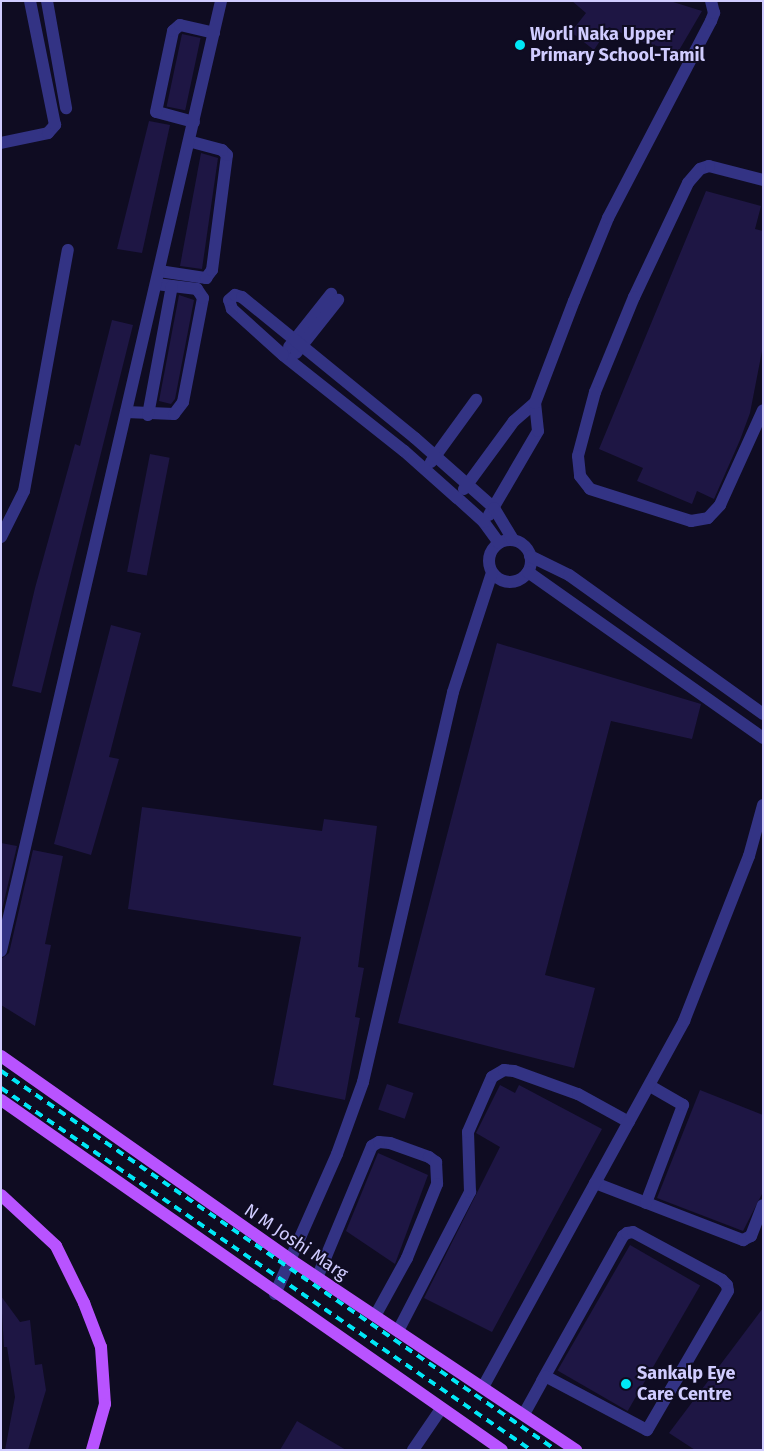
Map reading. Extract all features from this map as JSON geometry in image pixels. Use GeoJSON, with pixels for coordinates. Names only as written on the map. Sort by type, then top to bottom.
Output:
{"type":"FeatureCollection","features":[{"type":"Feature","properties":{"kind":"main road","name":"N M Joshi Marg"},"geometry":{"type":"LineString","coordinates":[[1,1056],[317,1278],[484,1387],[576,1450]]}},
{"type":"Feature","properties":{"kind":"main road"},"geometry":{"type":"LineString","coordinates":[[1,1100],[275,1294],[502,1450]]}},
{"type":"Feature","properties":{"kind":"main road"},"geometry":{"type":"LineString","coordinates":[[1,1195],[56,1246],[84,1303],[101,1347],[105,1404],[92,1450]]}},
{"type":"Feature","properties":{"kind":"street"},"geometry":{"type":"LineString","coordinates":[[1,143],[48,133],[55,125],[30,1]]}},
{"type":"Feature","properties":{"kind":"street"},"geometry":{"type":"LineString","coordinates":[[47,1],[66,108]]}},
{"type":"Feature","properties":{"kind":"street"},"geometry":{"type":"LineString","coordinates":[[1,951],[222,1]]}},
{"type":"Feature","properties":{"kind":"street"},"geometry":{"type":"LineString","coordinates":[[484,522],[538,431],[536,403],[608,218],[711,21],[714,12],[711,1]]}},
{"type":"Feature","properties":{"kind":"street"},"geometry":{"type":"LineString","coordinates":[[194,122],[156,112],[173,31],[180,25],[214,33]]}},
{"type":"Feature","properties":{"kind":"street"},"geometry":{"type":"LineString","coordinates":[[159,271],[206,278],[212,270],[227,155],[222,150],[189,141]]}},
{"type":"Feature","properties":{"kind":"street"},"geometry":{"type":"LineString","coordinates":[[763,180],[709,166],[700,168],[688,183],[634,297],[595,392],[578,456],[580,476],[590,488],[691,521],[708,518],[724,497],[763,410]]}},
{"type":"Feature","properties":{"kind":"street"},"geometry":{"type":"LineString","coordinates":[[1,537],[24,491],[68,250]]}},
{"type":"Feature","properties":{"kind":"street"},"geometry":{"type":"LineString","coordinates":[[126,412],[148,415],[174,414],[180,408],[203,298],[197,289],[156,284]]}},
{"type":"Feature","properties":{"kind":"street"},"geometry":{"type":"LineString","coordinates":[[148,415],[172,286]]}},
{"type":"Feature","properties":{"kind":"street"},"geometry":{"type":"LineString","coordinates":[[499,543],[484,522],[362,417],[286,358],[232,309],[229,300],[235,294],[242,297],[468,484],[494,508],[513,540],[525,546],[530,556],[528,572]]}},
{"type":"Feature","properties":{"kind":"street"},"geometry":{"type":"LineString","coordinates":[[286,358],[334,297]]}},
{"type":"Feature","properties":{"kind":"street"},"geometry":{"type":"LineString","coordinates":[[425,470],[476,400]]}},
{"type":"Feature","properties":{"kind":"street"},"geometry":{"type":"LineString","coordinates":[[457,498],[514,421],[536,403]]}},
{"type":"Feature","properties":{"kind":"street"},"geometry":{"type":"LineString","coordinates":[[362,417],[372,404]]}},
{"type":"Feature","properties":{"kind":"street"},"geometry":{"type":"LineString","coordinates":[[275,1294],[337,1154],[363,1082],[453,692],[492,573],[490,553],[499,543],[513,540]]}},
{"type":"Feature","properties":{"kind":"street"},"geometry":{"type":"LineString","coordinates":[[530,556],[569,575],[763,714]]}},
{"type":"Feature","properties":{"kind":"street"},"geometry":{"type":"LineString","coordinates":[[492,573],[510,582],[528,572]]}},
{"type":"Feature","properties":{"kind":"street"},"geometry":{"type":"LineString","coordinates":[[528,572],[763,738]]}},
{"type":"Feature","properties":{"kind":"street"},"geometry":{"type":"LineString","coordinates":[[484,1387],[684,1021],[749,856],[763,805]]}},
{"type":"Feature","properties":{"kind":"street"},"geometry":{"type":"LineString","coordinates":[[398,1331],[470,1192],[468,1132],[492,1077],[504,1070],[514,1071],[578,1094],[629,1122]]}},
{"type":"Feature","properties":{"kind":"street"},"geometry":{"type":"LineString","coordinates":[[646,1203],[683,1105],[650,1086]]}},
{"type":"Feature","properties":{"kind":"street"},"geometry":{"type":"LineString","coordinates":[[317,1278],[372,1146],[380,1142],[390,1143],[429,1157],[436,1162],[437,1184],[408,1258],[375,1316]]}},
{"type":"Feature","properties":{"kind":"street"},"geometry":{"type":"LineString","coordinates":[[595,1183],[743,1240],[751,1236],[763,1205]]}},
{"type":"Feature","properties":{"kind":"street"},"geometry":{"type":"LineString","coordinates":[[524,1414],[545,1376],[627,1232],[633,1232],[714,1276],[727,1286],[728,1291],[647,1430],[545,1376]]}},
{"type":"Feature","properties":{"kind":"street"},"geometry":{"type":"LineString","coordinates":[[413,1450],[440,1409]]}},
{"type":"Feature","properties":{"kind":"building"},"geometry":{"type":"Polygon","coordinates":[[[572,1],[670,1],[702,11],[678,52],[636,40],[609,27],[594,50],[571,32],[586,13],[572,1]]]}},
{"type":"Feature","properties":{"kind":"building"},"geometry":{"type":"Polygon","coordinates":[[[182,34],[201,38],[185,110],[167,106],[182,34]]]}},
{"type":"Feature","properties":{"kind":"building"},"geometry":{"type":"Polygon","coordinates":[[[149,121],[170,125],[142,253],[117,249],[149,121]]]}},
{"type":"Feature","properties":{"kind":"building"},"geometry":{"type":"Polygon","coordinates":[[[201,153],[218,158],[202,269],[180,266],[201,153]]]}},
{"type":"Feature","properties":{"kind":"building"},"geometry":{"type":"Polygon","coordinates":[[[706,191],[761,206],[755,229],[763,231],[763,346],[750,413],[714,499],[697,491],[692,504],[637,481],[643,468],[599,449],[706,191]]]}},
{"type":"Feature","properties":{"kind":"building"},"geometry":{"type":"Polygon","coordinates":[[[179,295],[194,300],[175,399],[171,404],[159,401],[179,295]]]}},
{"type":"Feature","properties":{"kind":"building"},"geometry":{"type":"Polygon","coordinates":[[[112,320],[133,325],[41,693],[12,686],[35,588],[75,444],[80,446],[112,320]]]}},
{"type":"Feature","properties":{"kind":"building"},"geometry":{"type":"Polygon","coordinates":[[[150,454],[170,458],[147,576],[127,572],[150,454]]]}},
{"type":"Feature","properties":{"kind":"building"},"geometry":{"type":"Polygon","coordinates":[[[111,625],[141,633],[109,757],[119,759],[91,855],[54,844],[111,625]]]}},
{"type":"Feature","properties":{"kind":"building"},"geometry":{"type":"Polygon","coordinates":[[[497,643],[701,704],[692,739],[611,721],[545,975],[595,988],[574,1068],[398,1023],[497,643]]]}},
{"type":"Feature","properties":{"kind":"building"},"geometry":{"type":"Polygon","coordinates":[[[142,807],[322,831],[324,819],[377,826],[358,967],[364,968],[355,1017],[360,1018],[345,1100],[273,1085],[301,937],[128,909],[142,807]]]}},
{"type":"Feature","properties":{"kind":"building"},"geometry":{"type":"Polygon","coordinates":[[[1,843],[17,846],[1,914],[1,843]]]}},
{"type":"Feature","properties":{"kind":"building"},"geometry":{"type":"Polygon","coordinates":[[[33,850],[63,856],[45,944],[51,945],[35,1026],[1,1005],[1,959],[9,953],[33,850]]]}},
{"type":"Feature","properties":{"kind":"building"},"geometry":{"type":"Polygon","coordinates":[[[387,1084],[413,1093],[405,1119],[378,1110],[387,1084]]]}},
{"type":"Feature","properties":{"kind":"building"},"geometry":{"type":"Polygon","coordinates":[[[500,1085],[515,1093],[519,1085],[602,1129],[492,1332],[424,1298],[500,1147],[476,1133],[500,1085]]]}},
{"type":"Feature","properties":{"kind":"building"},"geometry":{"type":"Polygon","coordinates":[[[700,1090],[763,1115],[763,1192],[743,1231],[657,1198],[700,1090]]]}},
{"type":"Feature","properties":{"kind":"building"},"geometry":{"type":"Polygon","coordinates":[[[378,1153],[428,1175],[395,1264],[346,1231],[378,1153]]]}},
{"type":"Feature","properties":{"kind":"building"},"geometry":{"type":"Polygon","coordinates":[[[630,1245],[700,1286],[628,1411],[558,1371],[630,1245]]]}},
{"type":"Feature","properties":{"kind":"building"},"geometry":{"type":"Polygon","coordinates":[[[1,1296],[20,1322],[30,1320],[35,1365],[42,1364],[46,1390],[28,1450],[5,1450],[15,1397],[7,1347],[4,1347],[1,1296]]]}},
{"type":"Feature","properties":{"kind":"building"},"geometry":{"type":"Polygon","coordinates":[[[763,1308],[763,1450],[695,1450],[669,1433],[763,1308]]]}},
{"type":"Feature","properties":{"kind":"building"},"geometry":{"type":"Polygon","coordinates":[[[297,1421],[346,1450],[280,1450],[297,1421]]]}},
{"type":"Feature","properties":{"kind":"railway"},"geometry":{"type":"LineString","coordinates":[[1,1071],[556,1450]]}},
{"type":"Feature","properties":{"kind":"railway"},"geometry":{"type":"LineString","coordinates":[[1,1088],[531,1450]]}},
{"type":"Feature","properties":{"kind":"place","name":"Worli Naka Upper Primary School-Tamil"},"geometry":{"type":"Point","coordinates":[520,45]}},
{"type":"Feature","properties":{"kind":"place","name":"Sankalp Eye Care Centre"},"geometry":{"type":"Point","coordinates":[626,1384]}}]}
